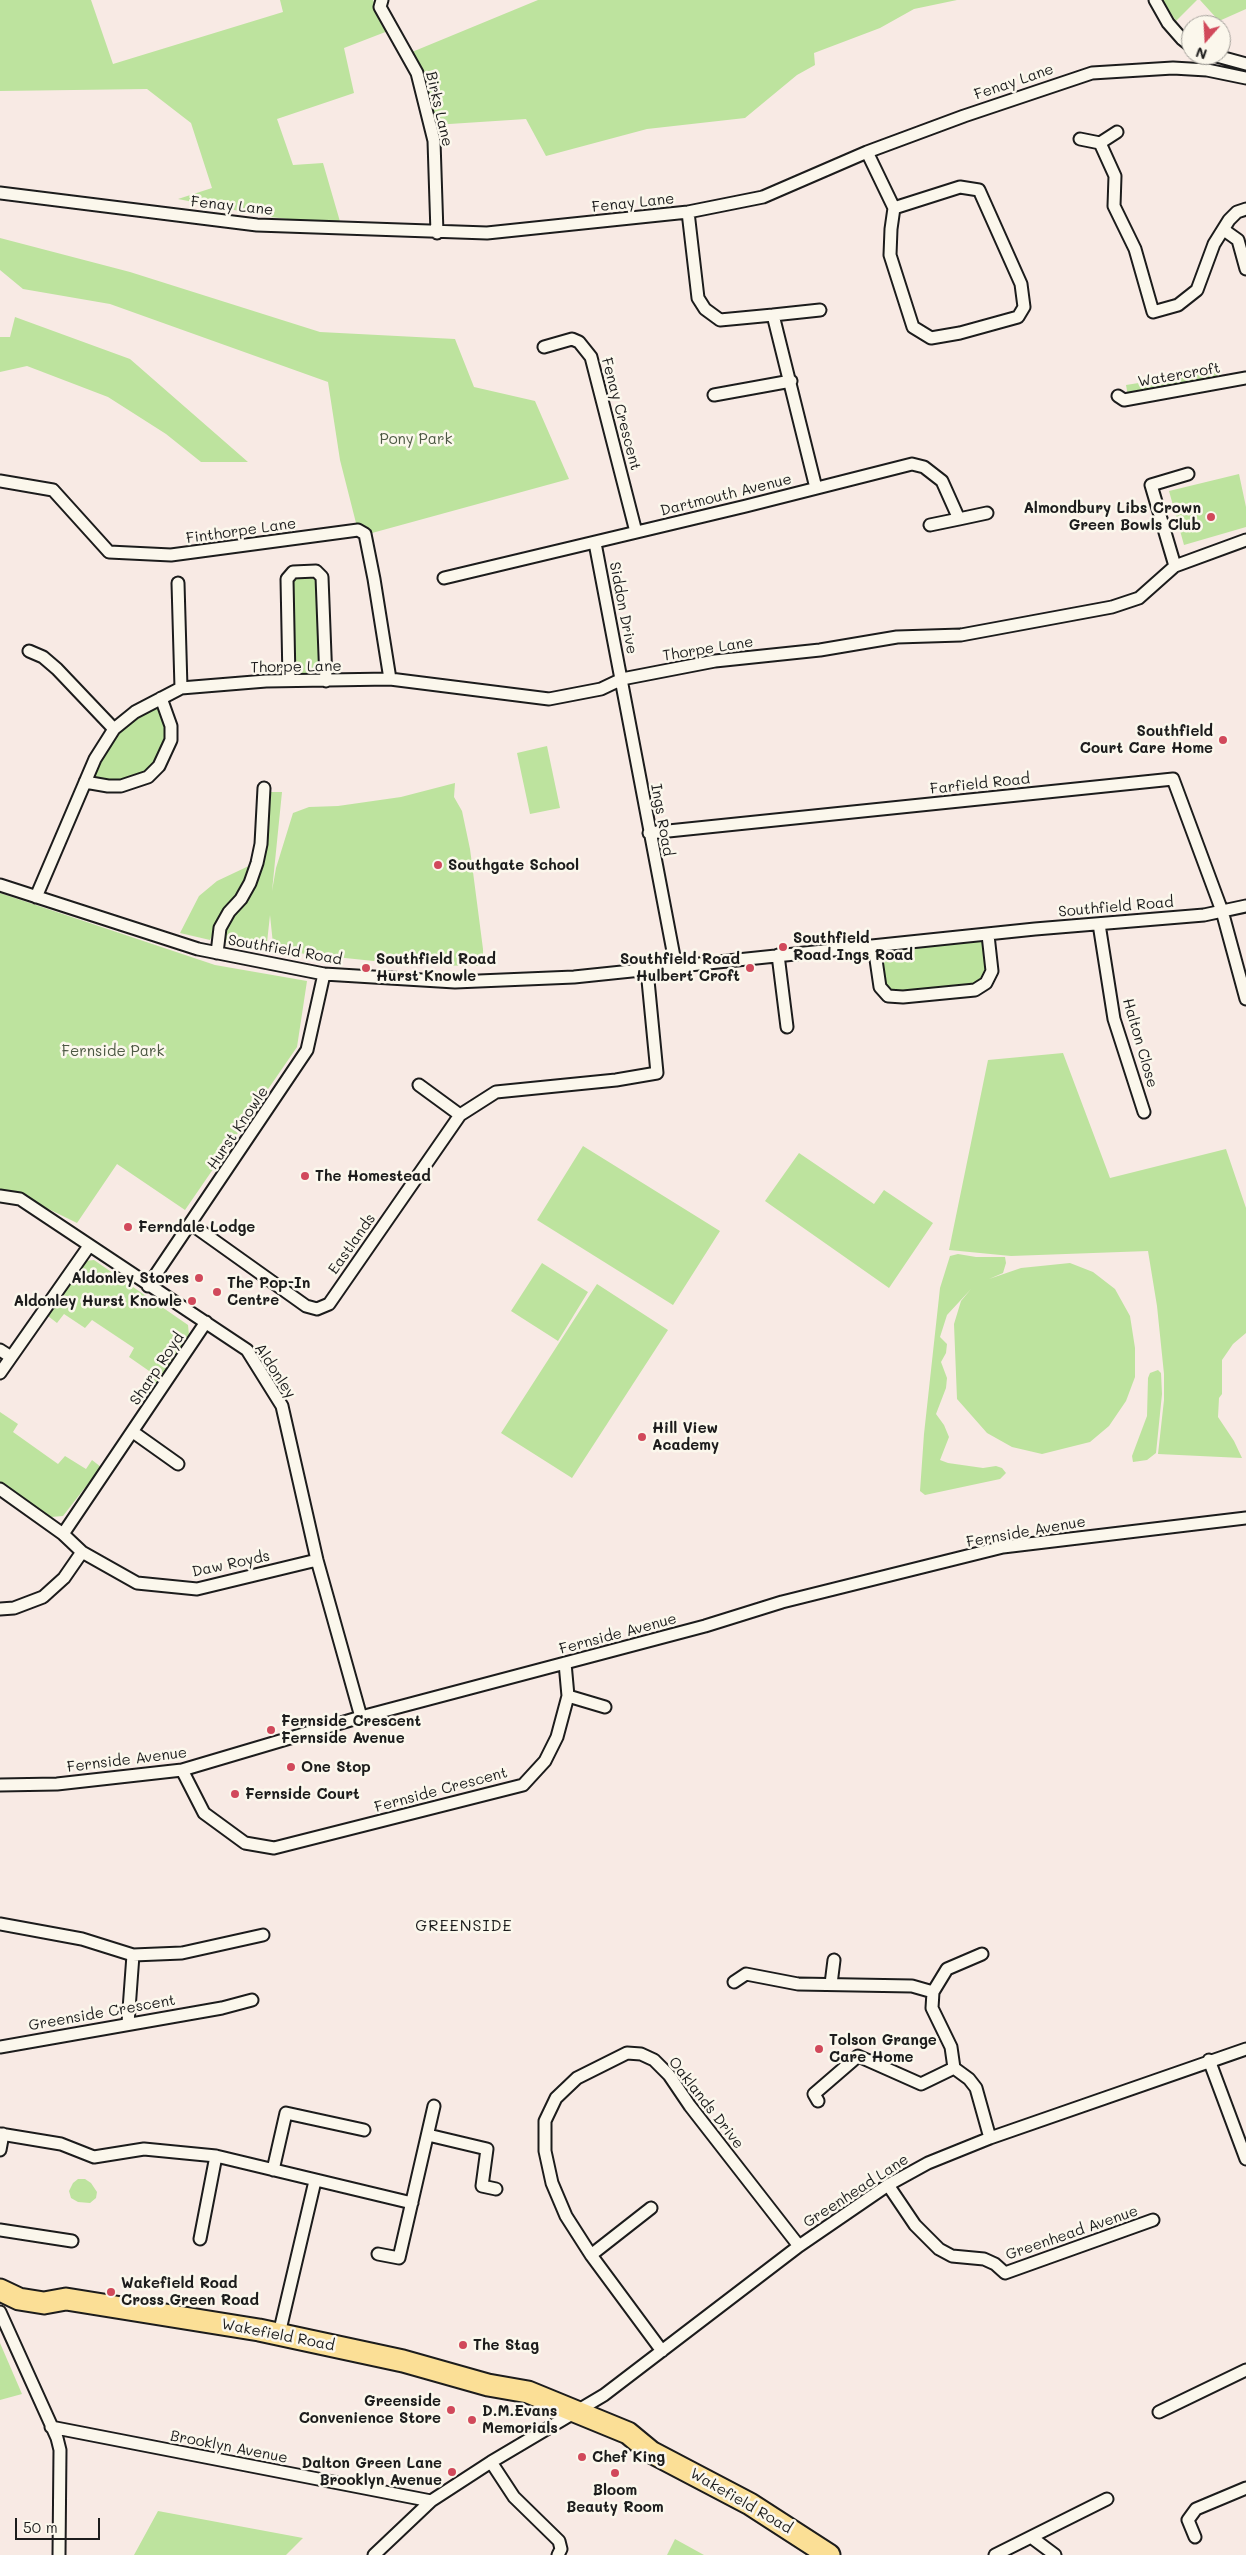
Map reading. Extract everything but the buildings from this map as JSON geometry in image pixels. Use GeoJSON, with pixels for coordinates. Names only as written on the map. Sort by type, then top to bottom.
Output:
{"type":"FeatureCollection","features":[{"type":"Feature","properties":{"kind":"highway","name":"Wakefield Road"},"geometry":{"type":"LineString","coordinates":[[0,2290],[19,2285],[45,2289],[66,2299],[279,2334],[394,2359],[488,2385],[528,2392],[570,2415],[628,2433],[651,2452],[750,2504],[829,2555]]}},
{"type":"Feature","properties":{"kind":"street","name":"Birks Lane"},"geometry":{"type":"LineString","coordinates":[[382,0],[380,7],[417,73],[434,141],[437,233]]}},
{"type":"Feature","properties":{"kind":"street"},"geometry":{"type":"LineString","coordinates":[[1155,0],[1168,22],[1181,38]]}},
{"type":"Feature","properties":{"kind":"street"},"geometry":{"type":"LineString","coordinates":[[1231,60],[1246,64]]}},
{"type":"Feature","properties":{"kind":"street","name":"Fenay Lane"},"geometry":{"type":"LineString","coordinates":[[0,193],[257,225],[437,233],[487,233],[688,212],[763,197],[867,152],[1041,88],[1092,73],[1173,68],[1207,70],[1246,78]]}},
{"type":"Feature","properties":{"kind":"street"},"geometry":{"type":"LineString","coordinates":[[1080,139],[1100,143],[1117,132]]}},
{"type":"Feature","properties":{"kind":"street"},"geometry":{"type":"LineString","coordinates":[[1100,143],[1115,176],[1114,206],[1135,250],[1150,292],[1154,312],[1178,305],[1197,290],[1214,244],[1237,212],[1246,209]]}},
{"type":"Feature","properties":{"kind":"street"},"geometry":{"type":"LineString","coordinates":[[867,152],[894,208],[890,255],[913,327],[931,338],[960,333],[1018,317],[1024,307],[1021,284],[979,190],[960,187],[894,208]]}},
{"type":"Feature","properties":{"kind":"street"},"geometry":{"type":"LineString","coordinates":[[688,212],[698,298],[705,310],[720,320],[820,310]]}},
{"type":"Feature","properties":{"kind":"street"},"geometry":{"type":"LineString","coordinates":[[1224,230],[1238,240],[1246,269]]}},
{"type":"Feature","properties":{"kind":"street"},"geometry":{"type":"LineString","coordinates":[[773,315],[816,488]]}},
{"type":"Feature","properties":{"kind":"street","name":"Fenay Crescent"},"geometry":{"type":"LineString","coordinates":[[544,347],[565,339],[572,340],[579,342],[591,357],[636,532]]}},
{"type":"Feature","properties":{"kind":"street","name":"Watercroft"},"geometry":{"type":"LineString","coordinates":[[1118,396],[1124,400],[1246,378]]}},
{"type":"Feature","properties":{"kind":"street"},"geometry":{"type":"LineString","coordinates":[[714,396],[790,381]]}},
{"type":"Feature","properties":{"kind":"street","name":"Dartmouth Avenue"},"geometry":{"type":"LineString","coordinates":[[444,578],[595,543],[912,464],[924,467],[942,482],[959,518]]}},
{"type":"Feature","properties":{"kind":"street"},"geometry":{"type":"LineString","coordinates":[[1175,566],[1151,485],[1188,474]]}},
{"type":"Feature","properties":{"kind":"street","name":"Finthorpe Lane"},"geometry":{"type":"LineString","coordinates":[[0,481],[53,490],[109,552],[171,555],[358,530],[365,534],[390,679]]}},
{"type":"Feature","properties":{"kind":"street"},"geometry":{"type":"LineString","coordinates":[[930,525],[987,513]]}},
{"type":"Feature","properties":{"kind":"street","name":"Thorpe Lane"},"geometry":{"type":"LineString","coordinates":[[36,897],[95,759],[114,729],[135,712],[181,688],[289,680],[390,679],[549,699],[601,689],[622,679],[715,661],[820,650],[897,638],[961,635],[1112,607],[1139,598],[1175,566],[1246,540]]}},
{"type":"Feature","properties":{"kind":"street","name":"Siddon Drive"},"geometry":{"type":"LineString","coordinates":[[595,543],[622,679]]}},
{"type":"Feature","properties":{"kind":"street"},"geometry":{"type":"LineString","coordinates":[[289,680],[287,579],[293,572],[316,571],[322,577],[326,681]]}},
{"type":"Feature","properties":{"kind":"street"},"geometry":{"type":"LineString","coordinates":[[178,584],[181,688]]}},
{"type":"Feature","properties":{"kind":"street"},"geometry":{"type":"LineString","coordinates":[[29,651],[43,657],[57,669],[114,729]]}},
{"type":"Feature","properties":{"kind":"street","name":"Ings Road"},"geometry":{"type":"LineString","coordinates":[[622,679],[649,833],[676,967]]}},
{"type":"Feature","properties":{"kind":"street"},"geometry":{"type":"LineString","coordinates":[[85,782],[121,786],[148,777],[159,766],[171,740],[171,726],[161,698]]}},
{"type":"Feature","properties":{"kind":"street","name":"Farfield Road"},"geometry":{"type":"LineString","coordinates":[[649,833],[1173,779],[1222,911]]}},
{"type":"Feature","properties":{"kind":"street"},"geometry":{"type":"LineString","coordinates":[[217,953],[220,928],[229,912],[241,900],[250,883],[257,863],[261,844],[264,788]]}},
{"type":"Feature","properties":{"kind":"street","name":"Southfield Road"},"geometry":{"type":"LineString","coordinates":[[0,885],[198,949],[324,974],[455,982],[574,977],[647,970],[988,934],[1204,915],[1246,906]]}},
{"type":"Feature","properties":{"kind":"street"},"geometry":{"type":"LineString","coordinates":[[1222,911],[1246,999]]}},
{"type":"Feature","properties":{"kind":"street","name":"Halton Close"},"geometry":{"type":"LineString","coordinates":[[1099,924],[1114,1019],[1144,1112]]}},
{"type":"Feature","properties":{"kind":"street"},"geometry":{"type":"LineString","coordinates":[[874,946],[880,987],[888,996],[975,990],[986,983],[992,971],[988,934]]}},
{"type":"Feature","properties":{"kind":"street"},"geometry":{"type":"LineString","coordinates":[[778,955],[787,1027]]}},
{"type":"Feature","properties":{"kind":"street","name":"Eastlands"},"geometry":{"type":"LineString","coordinates":[[191,1224],[306,1306],[317,1309],[329,1304],[460,1115],[496,1092],[616,1080],[657,1073],[647,970]]}},
{"type":"Feature","properties":{"kind":"street","name":"Hurst Knowle"},"geometry":{"type":"LineString","coordinates":[[148,1286],[306,1050],[324,974]]}},
{"type":"Feature","properties":{"kind":"street"},"geometry":{"type":"LineString","coordinates":[[419,1085],[460,1115]]}},
{"type":"Feature","properties":{"kind":"street","name":"Aldonley"},"geometry":{"type":"LineString","coordinates":[[0,1196],[20,1199],[148,1286],[247,1350],[282,1406],[317,1560],[362,1717]]}},
{"type":"Feature","properties":{"kind":"street"},"geometry":{"type":"LineString","coordinates":[[0,1374],[89,1246]]}},
{"type":"Feature","properties":{"kind":"street","name":"Sharp Royd"},"geometry":{"type":"LineString","coordinates":[[63,1534],[206,1322]]}},
{"type":"Feature","properties":{"kind":"street"},"geometry":{"type":"LineString","coordinates":[[0,1350],[11,1357]]}},
{"type":"Feature","properties":{"kind":"street"},"geometry":{"type":"LineString","coordinates":[[132,1432],[178,1464]]}},
{"type":"Feature","properties":{"kind":"street","name":"Daw Royds"},"geometry":{"type":"LineString","coordinates":[[0,1490],[63,1534],[82,1552],[137,1583],[197,1589],[317,1560]]}},
{"type":"Feature","properties":{"kind":"street","name":"Fernside Avenue"},"geometry":{"type":"LineString","coordinates":[[0,1785],[57,1784],[182,1770],[362,1717],[565,1663],[782,1602],[1003,1547],[1246,1518]]}},
{"type":"Feature","properties":{"kind":"street"},"geometry":{"type":"LineString","coordinates":[[0,1609],[14,1608],[43,1597],[64,1578],[82,1552]]}},
{"type":"Feature","properties":{"kind":"street","name":"Fernside Crescent"},"geometry":{"type":"LineString","coordinates":[[182,1770],[204,1813],[245,1843],[274,1848],[523,1785],[545,1761],[557,1737],[568,1696],[565,1663]]}},
{"type":"Feature","properties":{"kind":"street"},"geometry":{"type":"LineString","coordinates":[[568,1696],[605,1707]]}},
{"type":"Feature","properties":{"kind":"street"},"geometry":{"type":"LineString","coordinates":[[0,1924],[82,1939],[134,1955],[161,1952],[182,1953],[263,1935]]}},
{"type":"Feature","properties":{"kind":"street"},"geometry":{"type":"LineString","coordinates":[[982,1954],[947,1969],[933,1992],[932,2008],[951,2047],[954,2068],[969,2079],[976,2088],[990,2138]]}},
{"type":"Feature","properties":{"kind":"street"},"geometry":{"type":"LineString","coordinates":[[128,2023],[134,1955]]}},
{"type":"Feature","properties":{"kind":"street"},"geometry":{"type":"LineString","coordinates":[[831,1984],[834,1960]]}},
{"type":"Feature","properties":{"kind":"street"},"geometry":{"type":"LineString","coordinates":[[734,1982],[746,1974],[798,1984],[912,1986],[933,1992]]}},
{"type":"Feature","properties":{"kind":"street","name":"Greenside Crescent"},"geometry":{"type":"LineString","coordinates":[[0,2047],[210,2010],[252,2000]]}},
{"type":"Feature","properties":{"kind":"street","name":"Greenhead Lane"},"geometry":{"type":"LineString","coordinates":[[374,2555],[432,2501],[491,2462],[604,2395],[799,2246],[888,2185],[928,2163],[990,2138],[1209,2060],[1246,2049]]}},
{"type":"Feature","properties":{"kind":"street","name":"Oaklands Drive"},"geometry":{"type":"LineString","coordinates":[[662,2351],[591,2255],[566,2216],[552,2183],[545,2151],[545,2121],[556,2098],[577,2078],[627,2053],[641,2054],[654,2060],[669,2075],[690,2106],[799,2246]]}},
{"type":"Feature","properties":{"kind":"street"},"geometry":{"type":"LineString","coordinates":[[818,2101],[814,2094],[858,2056],[921,2084],[954,2068]]}},
{"type":"Feature","properties":{"kind":"street"},"geometry":{"type":"LineString","coordinates":[[1209,2060],[1246,2159]]}},
{"type":"Feature","properties":{"kind":"street"},"geometry":{"type":"LineString","coordinates":[[378,2254],[399,2258],[434,2106]]}},
{"type":"Feature","properties":{"kind":"street"},"geometry":{"type":"LineString","coordinates":[[273,2170],[286,2113],[364,2130]]}},
{"type":"Feature","properties":{"kind":"street"},"geometry":{"type":"LineString","coordinates":[[0,2150],[1,2134],[61,2144],[94,2157],[144,2148],[216,2156],[412,2203]]}},
{"type":"Feature","properties":{"kind":"street"},"geometry":{"type":"LineString","coordinates":[[428,2135],[487,2149],[482,2186],[496,2189]]}},
{"type":"Feature","properties":{"kind":"street"},"geometry":{"type":"LineString","coordinates":[[200,2239],[216,2156]]}},
{"type":"Feature","properties":{"kind":"street"},"geometry":{"type":"LineString","coordinates":[[279,2334],[315,2181]]}},
{"type":"Feature","properties":{"kind":"street","name":"Greenhead Avenue"},"geometry":{"type":"LineString","coordinates":[[888,2185],[916,2225],[939,2248],[952,2256],[984,2259],[995,2264],[1005,2273],[1153,2220]]}},
{"type":"Feature","properties":{"kind":"street"},"geometry":{"type":"LineString","coordinates":[[591,2255],[652,2208]]}},
{"type":"Feature","properties":{"kind":"street"},"geometry":{"type":"LineString","coordinates":[[0,2230],[72,2241]]}},
{"type":"Feature","properties":{"kind":"street"},"geometry":{"type":"LineString","coordinates":[[0,2312],[60,2450],[59,2555]]}},
{"type":"Feature","properties":{"kind":"street"},"geometry":{"type":"LineString","coordinates":[[1159,2412],[1246,2370]]}},
{"type":"Feature","properties":{"kind":"street","name":"Brooklyn Avenue"},"geometry":{"type":"LineString","coordinates":[[51,2427],[432,2501]]}},
{"type":"Feature","properties":{"kind":"street"},"geometry":{"type":"LineString","coordinates":[[491,2462],[514,2497],[560,2542],[558,2555]]}},
{"type":"Feature","properties":{"kind":"street"},"geometry":{"type":"LineString","coordinates":[[1195,2537],[1188,2520],[1196,2509],[1246,2488]]}},
{"type":"Feature","properties":{"kind":"street"},"geometry":{"type":"LineString","coordinates":[[995,2555],[1107,2498]]}},
{"type":"Feature","properties":{"kind":"street"},"geometry":{"type":"LineString","coordinates":[[1031,2536],[1055,2555]]}},
{"type":"Feature","properties":{"kind":"green space"},"geometry":{"type":"Polygon","coordinates":[[[0,0],[91,0],[113,64],[283,12],[280,0],[373,0],[388,31],[344,48],[354,93],[277,119],[293,165],[323,163],[341,225],[270,217],[178,199],[212,188],[191,123],[147,89],[0,91],[0,0]]]}},
{"type":"Feature","properties":{"kind":"green space"},"geometry":{"type":"Polygon","coordinates":[[[538,0],[957,0],[914,9],[880,28],[814,53],[815,65],[797,75],[745,118],[647,129],[546,156],[526,119],[434,125],[421,69],[412,52],[538,0]]]}},
{"type":"Feature","properties":{"kind":"green space"},"geometry":{"type":"Polygon","coordinates":[[[1162,0],[1197,0],[1181,15],[1176,21],[1162,0]]]}},
{"type":"Feature","properties":{"kind":"green space"},"geometry":{"type":"Polygon","coordinates":[[[1200,0],[1246,0],[1246,9],[1231,16],[1214,15],[1200,0]]]}},
{"type":"Feature","properties":{"kind":"green space","name":"Pony Park"},"geometry":{"type":"Polygon","coordinates":[[[0,238],[130,272],[320,332],[455,339],[474,387],[535,401],[569,479],[372,533],[356,523],[340,460],[328,382],[110,304],[23,289],[0,270],[0,238]]]}},
{"type":"Feature","properties":{"kind":"green space"},"geometry":{"type":"Polygon","coordinates":[[[15,317],[130,359],[248,462],[201,462],[166,434],[108,397],[27,366],[0,372],[0,337],[10,337],[15,317]]]}},
{"type":"Feature","properties":{"kind":"green space"},"geometry":{"type":"Polygon","coordinates":[[[1220,370],[1222,380],[1128,396],[1126,385],[1220,370]]]}},
{"type":"Feature","properties":{"kind":"green space","name":"Almondbury Libs Crown Green Bowls Club"},"geometry":{"type":"Polygon","coordinates":[[[1239,474],[1246,507],[1246,527],[1184,545],[1169,491],[1239,474]]]}},
{"type":"Feature","properties":{"kind":"green space"},"geometry":{"type":"Polygon","coordinates":[[[316,571],[326,681],[289,680],[293,572],[316,571]]]}},
{"type":"Feature","properties":{"kind":"green space"},"geometry":{"type":"Polygon","coordinates":[[[161,698],[171,726],[166,755],[134,783],[85,782],[114,729],[161,698]]]}},
{"type":"Feature","properties":{"kind":"green space"},"geometry":{"type":"Polygon","coordinates":[[[547,746],[560,808],[530,814],[517,753],[547,746]]]}},
{"type":"Feature","properties":{"kind":"green space"},"geometry":{"type":"Polygon","coordinates":[[[455,783],[454,797],[462,811],[470,849],[483,949],[483,966],[412,965],[278,951],[273,944],[270,915],[266,952],[227,946],[225,929],[266,845],[271,792],[282,792],[272,891],[276,868],[293,813],[309,807],[338,806],[401,797],[455,783]]]}},
{"type":"Feature","properties":{"kind":"green space"},"geometry":{"type":"Polygon","coordinates":[[[253,864],[238,897],[225,908],[210,940],[180,933],[199,896],[217,881],[253,864]]]}},
{"type":"Feature","properties":{"kind":"green space","name":"Fernside Park"},"geometry":{"type":"Polygon","coordinates":[[[0,893],[215,965],[307,981],[297,1047],[185,1210],[117,1164],[77,1223],[20,1195],[0,1192],[0,893]]]}},
{"type":"Feature","properties":{"kind":"green space"},"geometry":{"type":"Polygon","coordinates":[[[991,935],[986,983],[888,996],[874,946],[991,935]]]}},
{"type":"Feature","properties":{"kind":"green space"},"geometry":{"type":"Polygon","coordinates":[[[1063,1053],[1110,1178],[1226,1149],[1246,1208],[1246,1333],[1233,1344],[1222,1360],[1222,1394],[1219,1398],[1218,1417],[1234,1441],[1242,1458],[1158,1454],[1164,1400],[1164,1374],[1157,1306],[1148,1251],[1011,1256],[949,1250],[988,1060],[1063,1053]]]}},
{"type":"Feature","properties":{"kind":"green space"},"geometry":{"type":"Polygon","coordinates":[[[583,1146],[720,1231],[673,1305],[537,1220],[583,1146]]]}},
{"type":"Feature","properties":{"kind":"green space"},"geometry":{"type":"Polygon","coordinates":[[[799,1153],[874,1204],[884,1190],[933,1223],[889,1288],[765,1201],[799,1153]]]}},
{"type":"Feature","properties":{"kind":"green space"},"geometry":{"type":"Polygon","coordinates":[[[958,1254],[976,1257],[1005,1257],[1006,1263],[1003,1273],[989,1279],[1021,1268],[1070,1263],[1093,1272],[1115,1289],[1130,1316],[1135,1348],[1135,1377],[1126,1401],[1109,1426],[1090,1442],[1042,1454],[1012,1447],[987,1433],[957,1399],[954,1324],[961,1301],[971,1289],[947,1315],[940,1337],[947,1344],[946,1353],[941,1362],[947,1378],[946,1388],[936,1414],[944,1425],[949,1437],[940,1460],[983,1468],[996,1466],[1002,1468],[1006,1473],[1000,1479],[925,1495],[920,1491],[924,1434],[940,1288],[950,1256],[958,1254]]]}},
{"type":"Feature","properties":{"kind":"green space"},"geometry":{"type":"Polygon","coordinates":[[[94,1260],[188,1325],[189,1335],[151,1394],[141,1388],[152,1373],[129,1357],[134,1348],[92,1320],[85,1328],[64,1314],[57,1323],[48,1316],[85,1261],[94,1260]]]}},
{"type":"Feature","properties":{"kind":"green space"},"geometry":{"type":"Polygon","coordinates":[[[542,1263],[588,1292],[558,1341],[511,1311],[542,1263]]]}},
{"type":"Feature","properties":{"kind":"green space"},"geometry":{"type":"Polygon","coordinates":[[[597,1284],[668,1330],[572,1478],[501,1433],[597,1284]]]}},
{"type":"Feature","properties":{"kind":"green space"},"geometry":{"type":"Polygon","coordinates":[[[1158,1370],[1161,1373],[1162,1394],[1156,1453],[1147,1460],[1133,1462],[1132,1456],[1147,1416],[1148,1378],[1150,1373],[1158,1370]]]}},
{"type":"Feature","properties":{"kind":"green space"},"geometry":{"type":"Polygon","coordinates":[[[0,1412],[18,1424],[13,1432],[58,1464],[65,1456],[86,1469],[92,1460],[101,1467],[63,1516],[51,1517],[0,1482],[0,1412]]]}},
{"type":"Feature","properties":{"kind":"green space"},"geometry":{"type":"Polygon","coordinates":[[[78,2179],[85,2179],[91,2183],[97,2192],[96,2198],[90,2203],[78,2202],[71,2198],[69,2191],[73,2183],[78,2179]]]}},
{"type":"Feature","properties":{"kind":"green space"},"geometry":{"type":"Polygon","coordinates":[[[0,2343],[22,2394],[0,2400],[0,2343]]]}},
{"type":"Feature","properties":{"kind":"green space"},"geometry":{"type":"Polygon","coordinates":[[[158,2511],[303,2538],[286,2555],[134,2555],[158,2511]]]}},
{"type":"Feature","properties":{"kind":"green space"},"geometry":{"type":"Polygon","coordinates":[[[675,2539],[704,2555],[667,2555],[675,2539]]]}},
{"type":"Feature","properties":{"kind":"place","name":"Almondbury Libs Crown Green Bowls Club"},"geometry":{"type":"Point","coordinates":[1211,517]}},
{"type":"Feature","properties":{"kind":"place","name":"Southfield Court Care Home"},"geometry":{"type":"Point","coordinates":[1223,740]}},
{"type":"Feature","properties":{"kind":"place","name":"Southgate School"},"geometry":{"type":"Point","coordinates":[438,865]}},
{"type":"Feature","properties":{"kind":"place","name":"Southfield Road Ings Road"},"geometry":{"type":"Point","coordinates":[783,947]}},
{"type":"Feature","properties":{"kind":"place","name":"Southfield Road Hurst Knowle"},"geometry":{"type":"Point","coordinates":[366,968]}},
{"type":"Feature","properties":{"kind":"place","name":"Southfield Road Hulbert Croft"},"geometry":{"type":"Point","coordinates":[750,968]}},
{"type":"Feature","properties":{"kind":"place","name":"The Homestead"},"geometry":{"type":"Point","coordinates":[305,1176]}},
{"type":"Feature","properties":{"kind":"place","name":"Ferndale Lodge"},"geometry":{"type":"Point","coordinates":[128,1227]}},
{"type":"Feature","properties":{"kind":"place","name":"Aldonley Stores"},"geometry":{"type":"Point","coordinates":[199,1278]}},
{"type":"Feature","properties":{"kind":"place","name":"The Pop-In Centre"},"geometry":{"type":"Point","coordinates":[217,1292]}},
{"type":"Feature","properties":{"kind":"place","name":"Aldonley Hurst Knowle"},"geometry":{"type":"Point","coordinates":[192,1301]}},
{"type":"Feature","properties":{"kind":"place","name":"Hill View Academy"},"geometry":{"type":"Point","coordinates":[642,1437]}},
{"type":"Feature","properties":{"kind":"place","name":"Fernside Crescent Fernside Avenue"},"geometry":{"type":"Point","coordinates":[271,1730]}},
{"type":"Feature","properties":{"kind":"place","name":"One Stop"},"geometry":{"type":"Point","coordinates":[291,1767]}},
{"type":"Feature","properties":{"kind":"place","name":"Fernside Court"},"geometry":{"type":"Point","coordinates":[235,1794]}},
{"type":"Feature","properties":{"kind":"place","name":"Tolson Grange Care Home"},"geometry":{"type":"Point","coordinates":[819,2049]}},
{"type":"Feature","properties":{"kind":"place","name":"Wakefield Road Cross Green Road"},"geometry":{"type":"Point","coordinates":[111,2292]}},
{"type":"Feature","properties":{"kind":"place","name":"The Stag"},"geometry":{"type":"Point","coordinates":[463,2345]}},
{"type":"Feature","properties":{"kind":"place","name":"Greenside Convenience Store"},"geometry":{"type":"Point","coordinates":[451,2410]}},
{"type":"Feature","properties":{"kind":"place","name":"D.M.Evans Memorials"},"geometry":{"type":"Point","coordinates":[472,2420]}},
{"type":"Feature","properties":{"kind":"place","name":"Chef King"},"geometry":{"type":"Point","coordinates":[582,2457]}},
{"type":"Feature","properties":{"kind":"place","name":"Dalton Green Lane Brooklyn Avenue"},"geometry":{"type":"Point","coordinates":[452,2472]}},
{"type":"Feature","properties":{"kind":"place","name":"Bloom Beauty Room"},"geometry":{"type":"Point","coordinates":[615,2473]}},
{"type":"Feature","properties":{"kind":"district","name":"GREENSIDE"},"geometry":{"type":"Point","coordinates":[464,1926]}}]}
